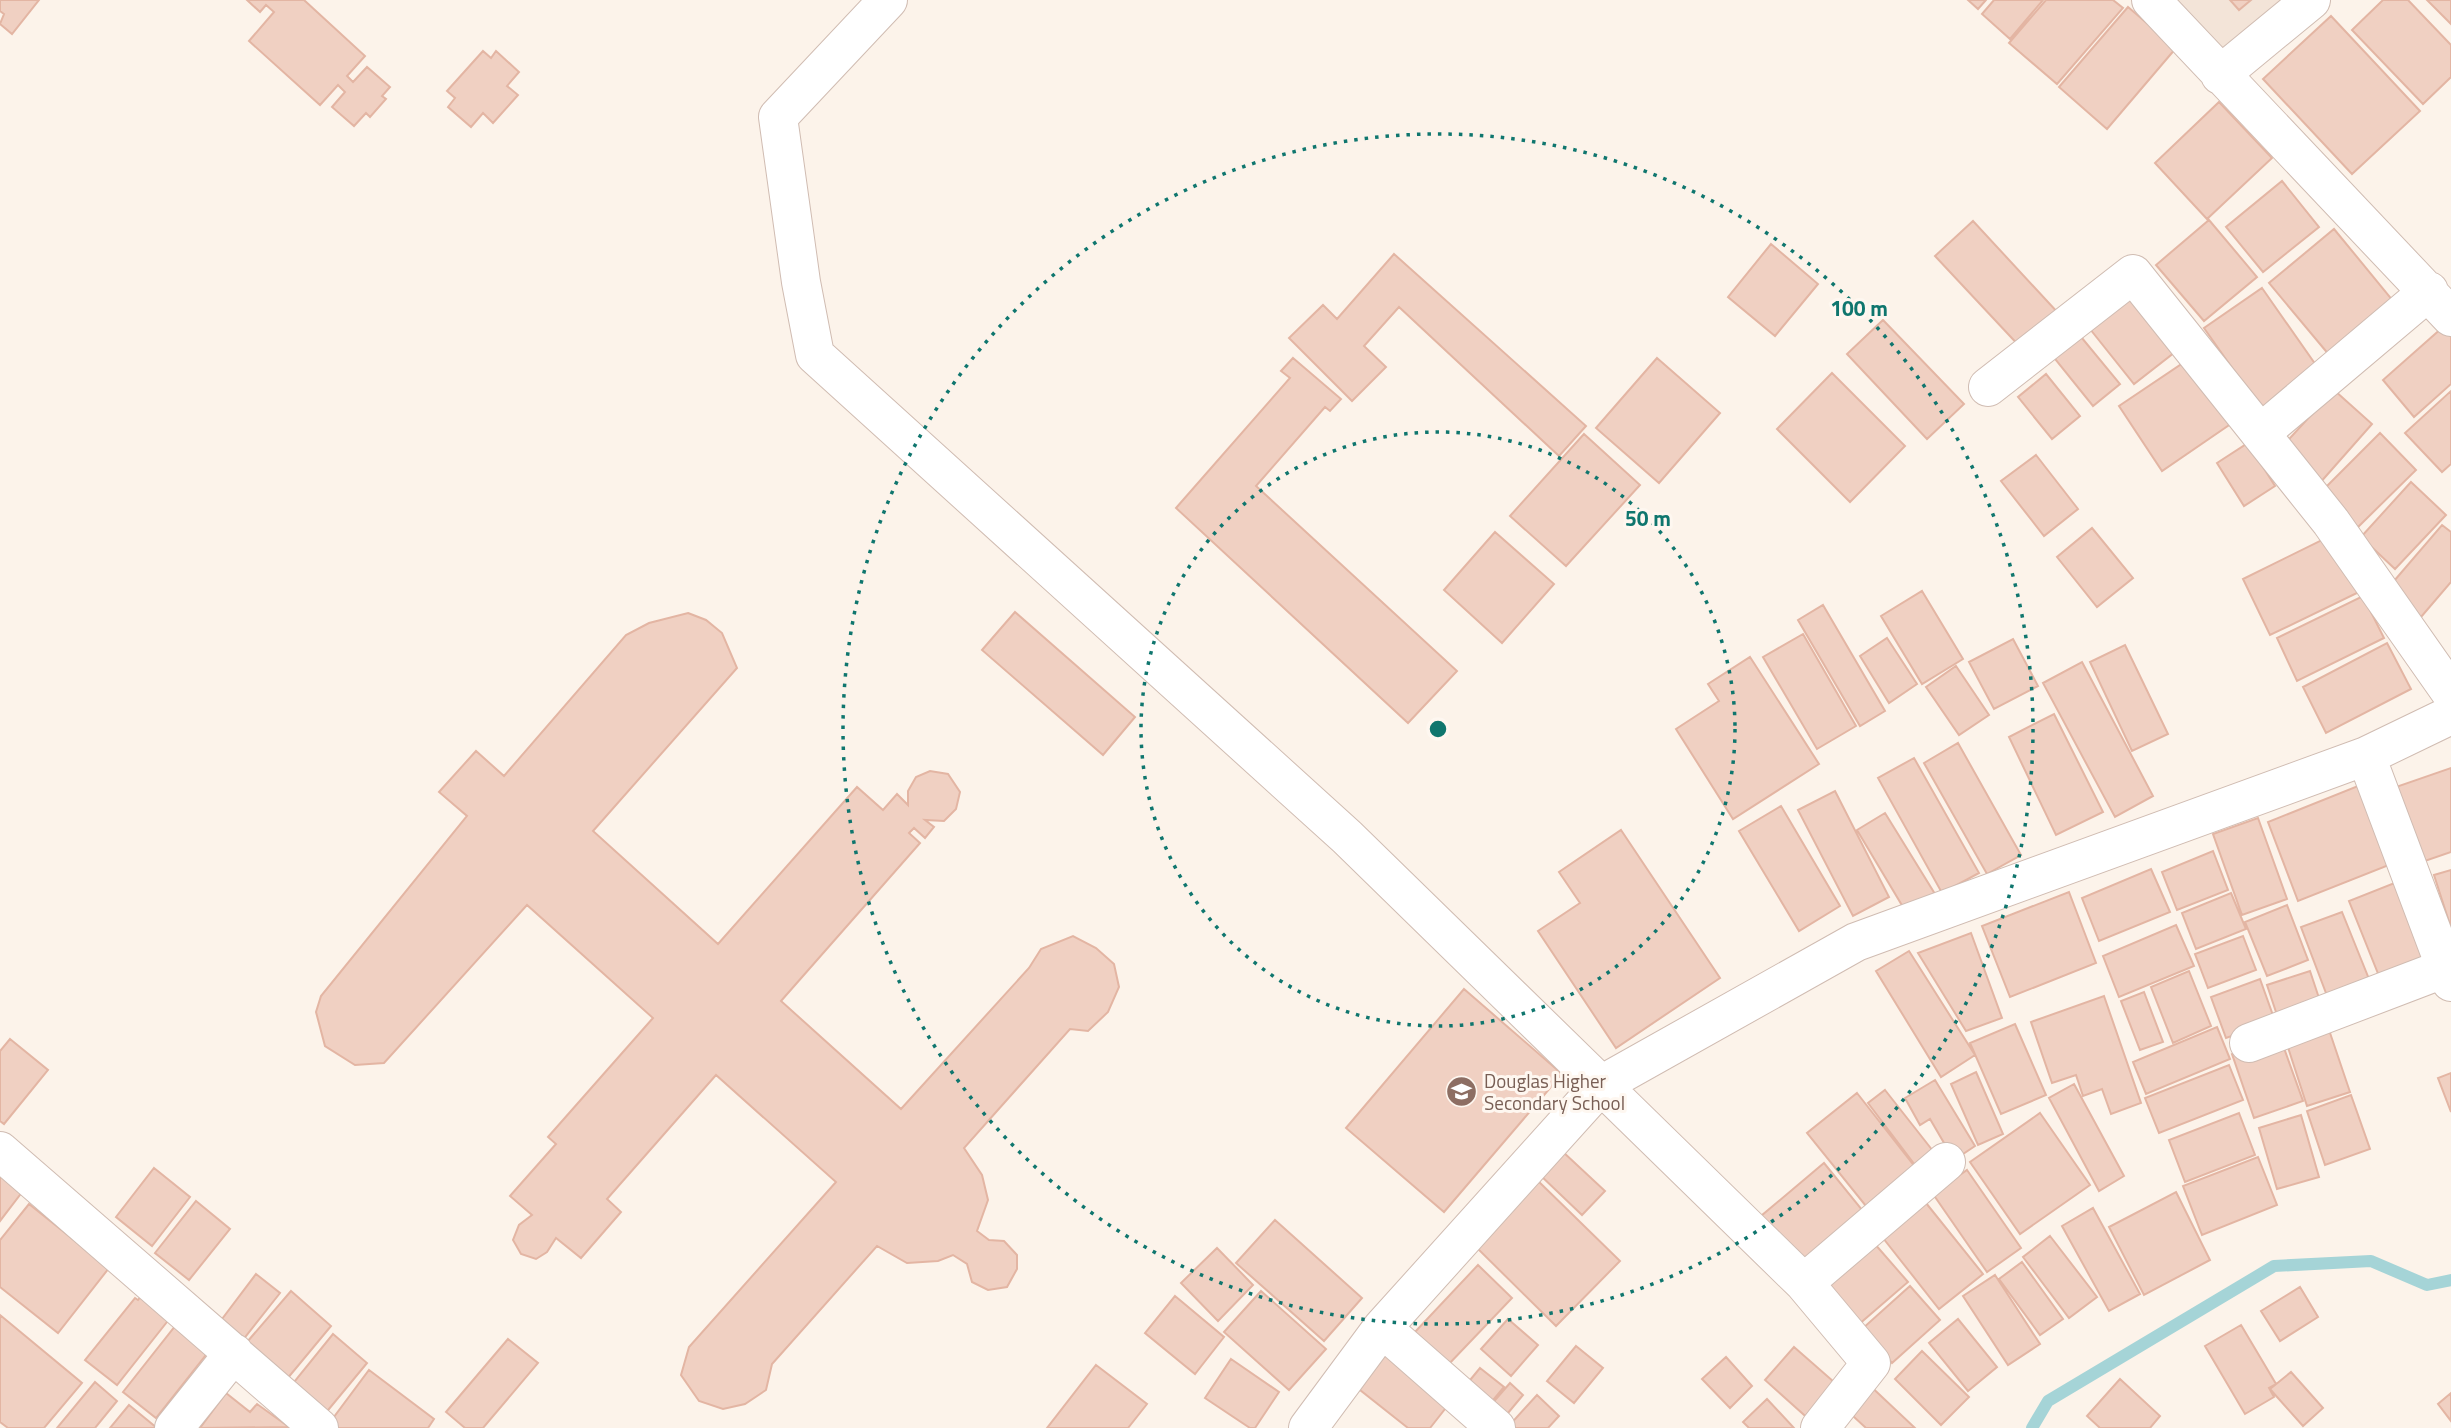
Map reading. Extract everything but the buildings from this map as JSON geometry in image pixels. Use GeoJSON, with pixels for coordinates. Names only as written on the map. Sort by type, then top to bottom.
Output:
{"type":"FeatureCollection","features":[{"type":"Feature","properties":{"kind":"street"},"geometry":{"type":"LineString","coordinates":[[888,0],[778,117],[801,282],[815,355],[1347,837],[1804,1283],[1871,1363],[1819,1428]]}},
{"type":"Feature","properties":{"kind":"street"},"geometry":{"type":"LineString","coordinates":[[2151,0],[2440,304],[2262,432]]}},
{"type":"Feature","properties":{"kind":"street"},"geometry":{"type":"LineString","coordinates":[[2220,75],[2311,0]]}},
{"type":"Feature","properties":{"kind":"street"},"geometry":{"type":"LineString","coordinates":[[1988,387],[2133,274],[2262,432],[2331,522],[2451,693]]}},
{"type":"Feature","properties":{"kind":"street"},"geometry":{"type":"LineString","coordinates":[[1308,1428],[1382,1328],[1601,1085],[1856,942],[2366,757],[2451,715]]}},
{"type":"Feature","properties":{"kind":"street"},"geometry":{"type":"LineString","coordinates":[[2249,1042],[2449,972],[2366,757]]}},
{"type":"Feature","properties":{"kind":"street"},"geometry":{"type":"LineString","coordinates":[[0,1151],[319,1428]]}},
{"type":"Feature","properties":{"kind":"street"},"geometry":{"type":"LineString","coordinates":[[1804,1283],[1946,1162]]}},
{"type":"Feature","properties":{"kind":"street"},"geometry":{"type":"LineString","coordinates":[[1382,1328],[1496,1428]]}},
{"type":"Feature","properties":{"kind":"street"},"geometry":{"type":"LineString","coordinates":[[174,1428],[234,1353]]}},
{"type":"Feature","properties":{"kind":"shaded area"},"geometry":{"type":"Polygon","coordinates":[[[2151,0],[2311,0],[2220,75],[2151,0]]]}},
{"type":"Feature","properties":{"kind":"waterway"},"geometry":{"type":"LineString","coordinates":[[2032,1428],[2048,1401],[2274,1266],[2371,1261],[2427,1285],[2451,1280]]}},
{"type":"Feature","properties":{"kind":"place","name":"Douglas Higher Secondary School"},"geometry":{"type":"Point","coordinates":[1461,1091]}}]}
